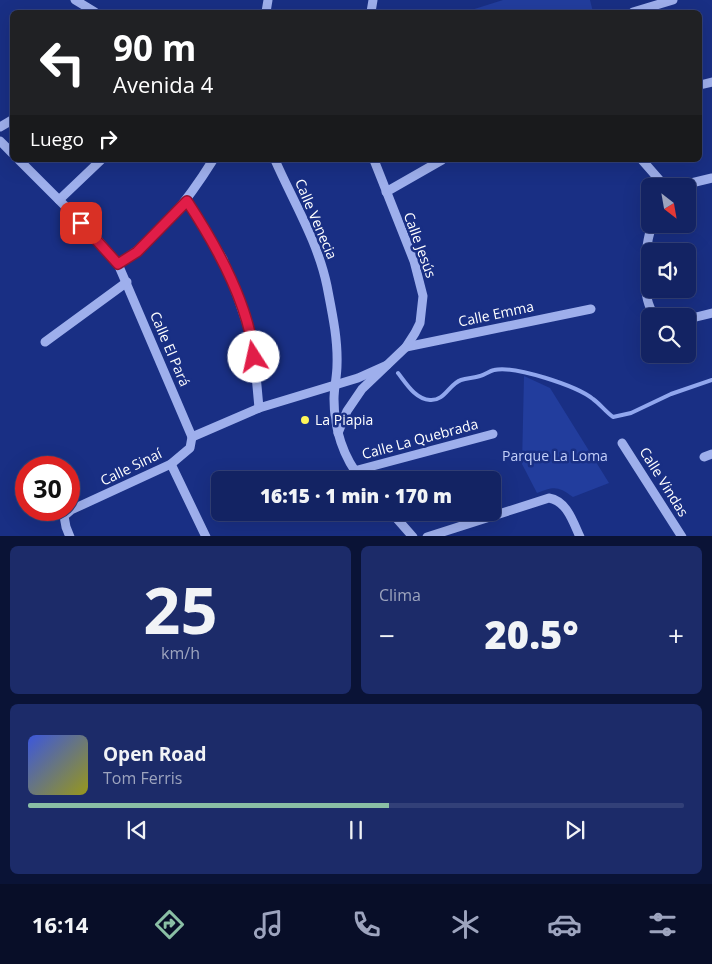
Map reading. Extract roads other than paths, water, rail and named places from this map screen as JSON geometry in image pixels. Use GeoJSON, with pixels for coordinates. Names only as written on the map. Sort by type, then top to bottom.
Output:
{"type":"FeatureCollection","features":[{"type":"Feature","properties":{"kind":"street"},"geometry":{"type":"LineString","coordinates":[[75,0],[90,10]]}},
{"type":"Feature","properties":{"kind":"street"},"geometry":{"type":"LineString","coordinates":[[640,10],[673,0]]}},
{"type":"Feature","properties":{"kind":"street"},"geometry":{"type":"LineString","coordinates":[[0,141],[10,151]]}},
{"type":"Feature","properties":{"kind":"street","name":"Calle El Pará"},"geometry":{"type":"LineString","coordinates":[[21,162],[92,234],[118,264],[192,437]]}},
{"type":"Feature","properties":{"kind":"street"},"geometry":{"type":"LineString","coordinates":[[58,200],[99,162]]}},
{"type":"Feature","properties":{"kind":"street"},"geometry":{"type":"LineString","coordinates":[[118,264],[137,252],[187,201],[212,162]]}},
{"type":"Feature","properties":{"kind":"street","name":"Calle Venecia"},"geometry":{"type":"LineString","coordinates":[[276,162],[317,253],[326,284],[335,328],[337,365],[335,384]]}},
{"type":"Feature","properties":{"kind":"street","name":"Calle Jesús"},"geometry":{"type":"LineString","coordinates":[[338,433],[347,411],[362,389],[406,346],[420,323],[424,296],[414,261],[375,162]]}},
{"type":"Feature","properties":{"kind":"street"},"geometry":{"type":"LineString","coordinates":[[386,192],[438,162]]}},
{"type":"Feature","properties":{"kind":"street"},"geometry":{"type":"LineString","coordinates":[[644,162],[657,178]]}},
{"type":"Feature","properties":{"kind":"street"},"geometry":{"type":"LineString","coordinates":[[696,182],[712,178]]}},
{"type":"Feature","properties":{"kind":"street"},"geometry":{"type":"LineString","coordinates":[[187,201],[223,259],[239,301],[252,342],[259,408]]}},
{"type":"Feature","properties":{"kind":"street"},"geometry":{"type":"LineString","coordinates":[[649,233],[646,282],[647,302],[650,308]]}},
{"type":"Feature","properties":{"kind":"street"},"geometry":{"type":"LineString","coordinates":[[45,342],[127,282]]}},
{"type":"Feature","properties":{"kind":"street","name":"Calle Emma"},"geometry":{"type":"LineString","coordinates":[[406,346],[591,309]]}},
{"type":"Feature","properties":{"kind":"street"},"geometry":{"type":"LineString","coordinates":[[696,317],[712,313]]}},
{"type":"Feature","properties":{"kind":"street"},"geometry":{"type":"LineString","coordinates":[[192,437],[259,408],[358,378],[387,365]]}},
{"type":"Feature","properties":{"kind":"street"},"geometry":{"type":"LineString","coordinates":[[335,384],[335,415],[338,433],[345,454],[354,470]]}},
{"type":"Feature","properties":{"kind":"street","name":"Calle La Quebrada"},"geometry":{"type":"LineString","coordinates":[[354,470],[493,434]]}},
{"type":"Feature","properties":{"kind":"street","name":"Calle Sinaí"},"geometry":{"type":"LineString","coordinates":[[70,536],[64,516],[71,510],[171,464],[190,448],[192,437]]}},
{"type":"Feature","properties":{"kind":"street","name":"Calle Vindas"},"geometry":{"type":"LineString","coordinates":[[622,443],[682,536]]}},
{"type":"Feature","properties":{"kind":"street"},"geometry":{"type":"LineString","coordinates":[[171,464],[206,536]]}},
{"type":"Feature","properties":{"kind":"street"},"geometry":{"type":"LineString","coordinates":[[427,536],[549,498],[563,504],[580,536]]}},
{"type":"Feature","properties":{"kind":"street"},"geometry":{"type":"LineString","coordinates":[[399,521],[413,536]]}},
{"type":"Feature","properties":{"kind":"waterway"},"geometry":{"type":"LineString","coordinates":[[398,373],[415,394],[425,399],[435,400],[461,380],[494,370],[516,371],[574,388],[593,399],[613,417],[631,413],[671,394],[712,380]]}},
{"type":"Feature","properties":{"kind":"place","name":"La Piapia"},"geometry":{"type":"Point","coordinates":[305,420]}},
{"type":"Feature","properties":{"kind":"park label","name":"Parque La Loma"},"geometry":{"type":"Point","coordinates":[555,456]}}]}
